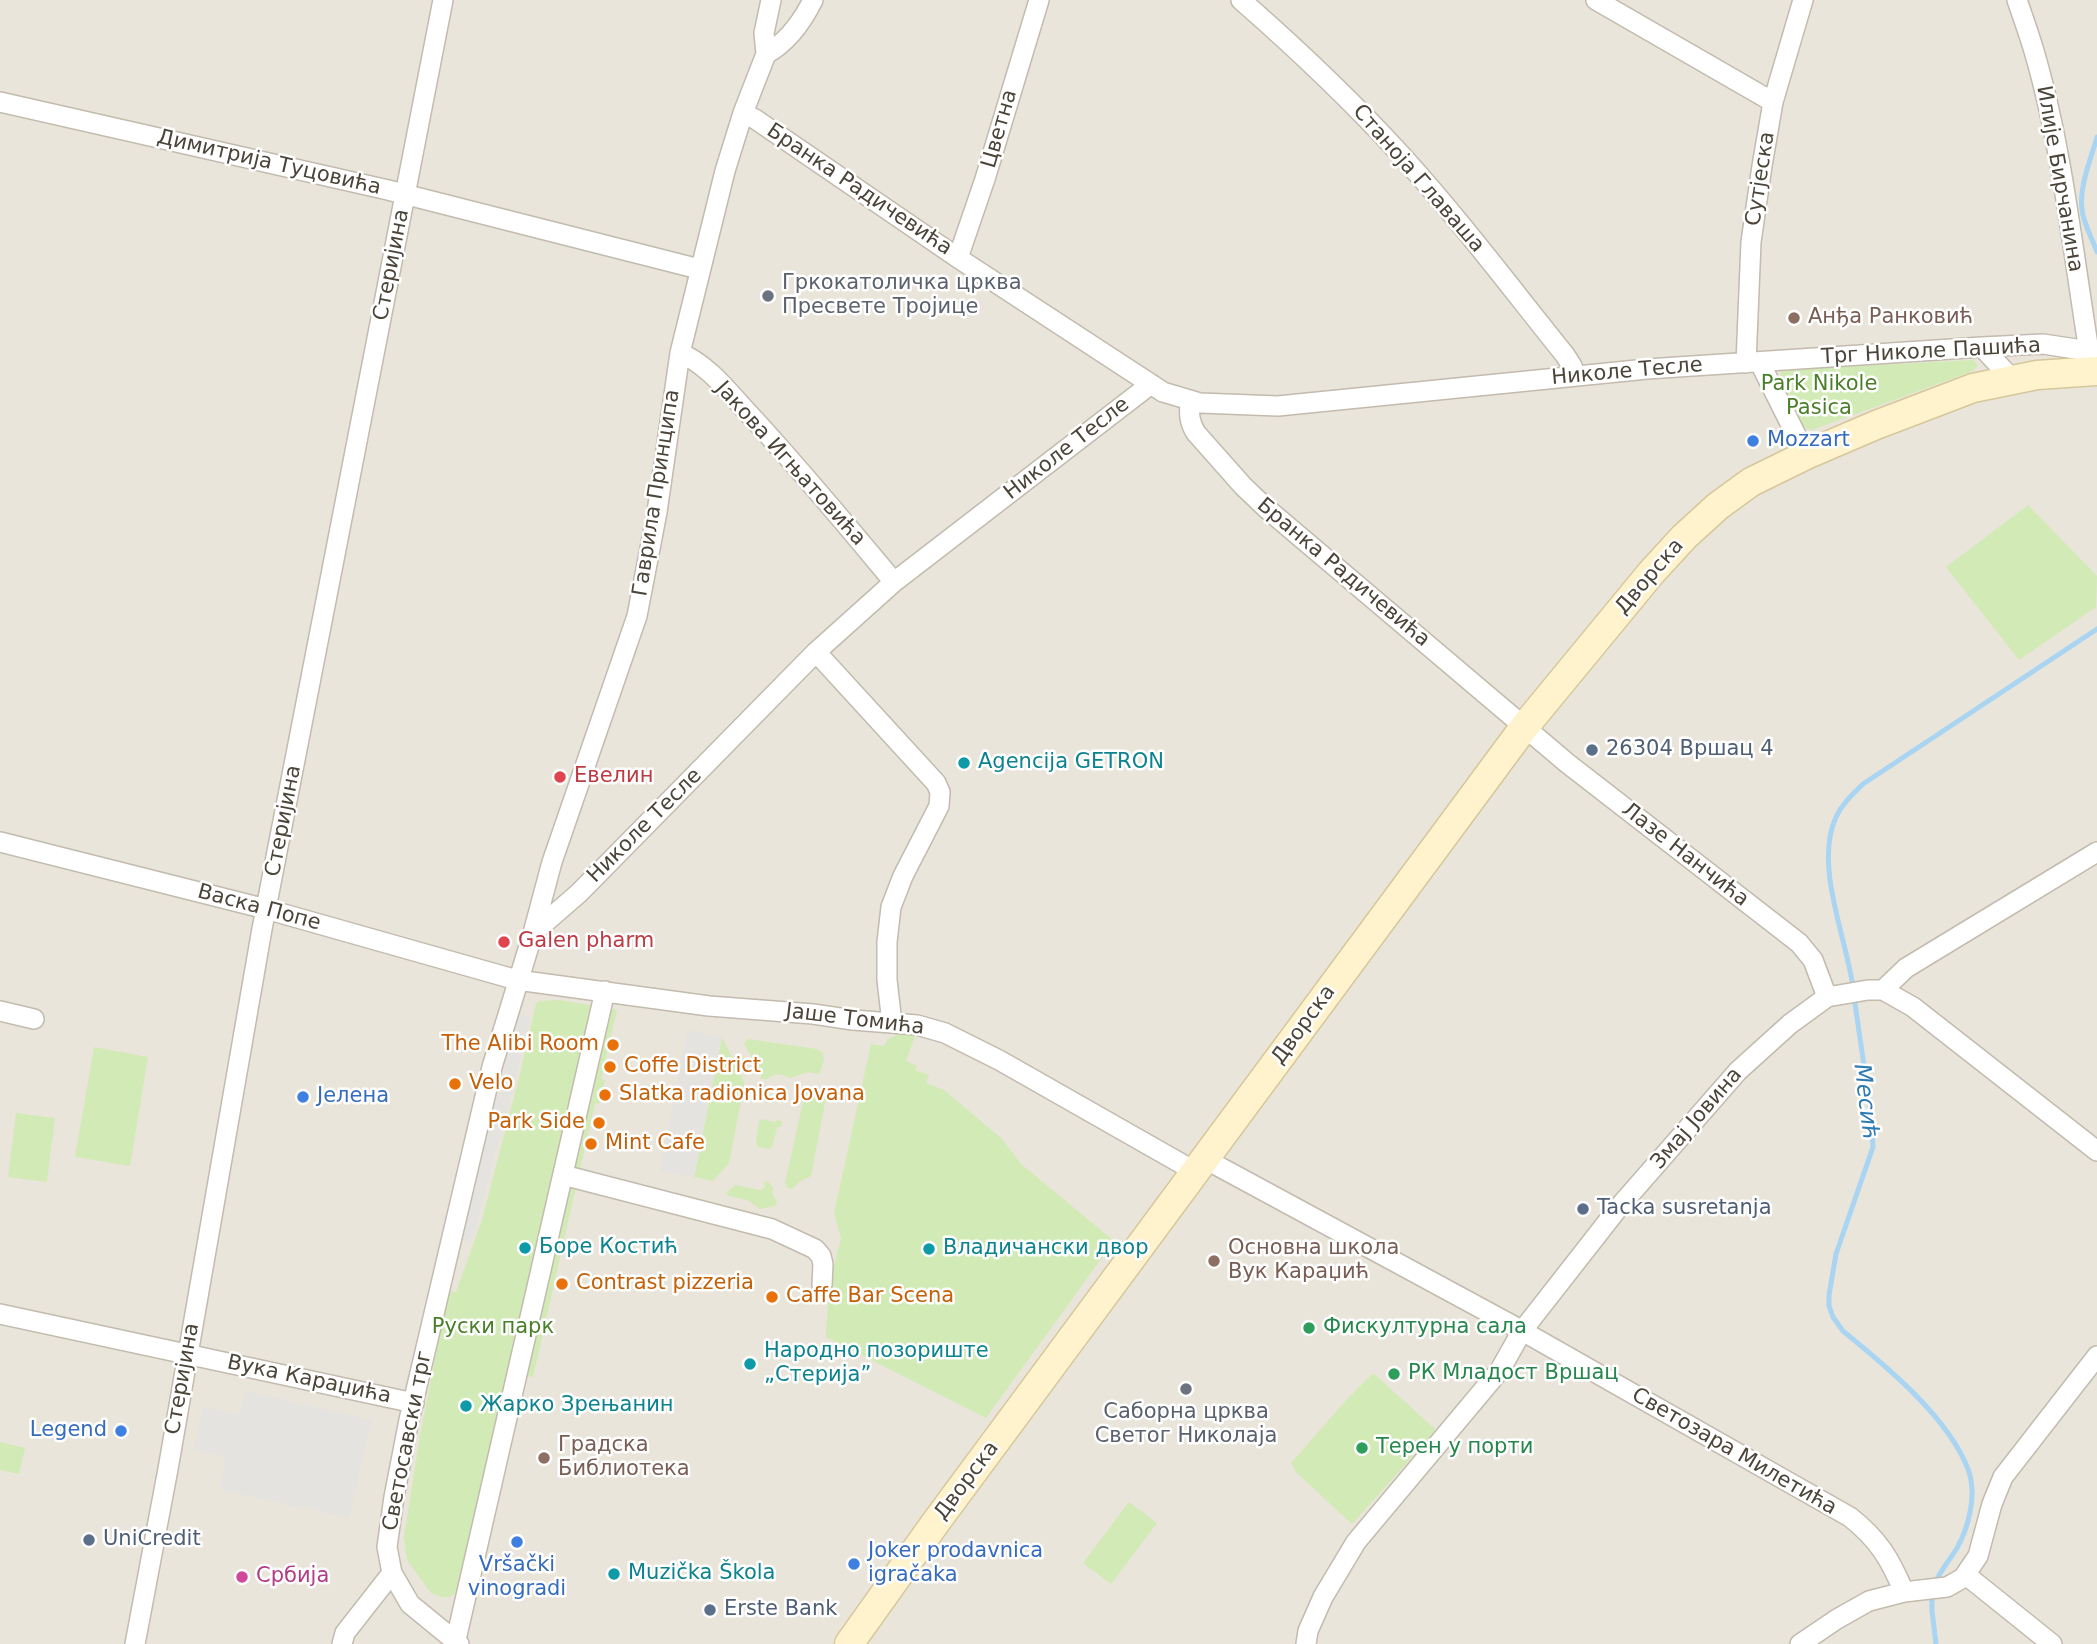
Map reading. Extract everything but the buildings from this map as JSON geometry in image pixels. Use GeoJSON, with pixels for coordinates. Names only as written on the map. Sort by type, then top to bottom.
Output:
{"type":"FeatureCollection","features":[{"type":"Feature","properties":{"kind":"main road","name":"Трг Николе Пашића"},"geometry":{"type":"LineString","coordinates":[[1806,455],[1958,393],[2094,360]]}},
{"type":"Feature","properties":{"kind":"main road","name":"Дворска"},"geometry":{"type":"LineString","coordinates":[[849,1644],[936,1522],[1525,726],[1650,573],[1684,537],[1739,490],[1765,474],[1806,455]]}},
{"type":"Feature","properties":{"kind":"street","name":"Стеријина"},"geometry":{"type":"LineString","coordinates":[[135,1644],[267,909],[443,0]]}},
{"type":"Feature","properties":{"kind":"street","name":"Гаврила Принципа"},"geometry":{"type":"LineString","coordinates":[[517,979],[533,933],[552,862],[637,616],[657,512],[680,353],[724,171],[766,54],[764,33],[771,0]]}},
{"type":"Feature","properties":{"kind":"street"},"geometry":{"type":"LineString","coordinates":[[766,54],[788,38],[806,15],[813,0]]}},
{"type":"Feature","properties":{"kind":"street","name":"Цветна"},"geometry":{"type":"LineString","coordinates":[[958,258],[1039,0]]}},
{"type":"Feature","properties":{"kind":"street","name":"Станоја Главаша"},"geometry":{"type":"LineString","coordinates":[[1241,0],[1306,58],[1402,156],[1565,355],[1575,375]]}},
{"type":"Feature","properties":{"kind":"street"},"geometry":{"type":"LineString","coordinates":[[1596,0],[1773,102]]}},
{"type":"Feature","properties":{"kind":"street","name":"Сутјеска"},"geometry":{"type":"LineString","coordinates":[[1753,363],[1751,243],[1773,102],[1803,0]]}},
{"type":"Feature","properties":{"kind":"street","name":"Илије Бирчанина"},"geometry":{"type":"LineString","coordinates":[[2017,0],[2034,50],[2056,148],[2094,360]]}},
{"type":"Feature","properties":{"kind":"street","name":"Димитрија Туцовића"},"geometry":{"type":"LineString","coordinates":[[0,102],[406,195],[699,269]]}},
{"type":"Feature","properties":{"kind":"street","name":"Бранка Радичевића"},"geometry":{"type":"LineString","coordinates":[[743,113],[1151,384]]}},
{"type":"Feature","properties":{"kind":"street","name":"Трг Николе Пашића"},"geometry":{"type":"LineString","coordinates":[[1753,363],[2043,344],[2094,360]]}},
{"type":"Feature","properties":{"kind":"street"},"geometry":{"type":"LineString","coordinates":[[1982,347],[2012,379]]}},
{"type":"Feature","properties":{"kind":"street","name":"Јакова Игњатовића"},"geometry":{"type":"LineString","coordinates":[[680,353],[696,360],[729,393],[795,464],[894,582]]}},
{"type":"Feature","properties":{"kind":"street"},"geometry":{"type":"LineString","coordinates":[[1753,363],[1806,455]]}},
{"type":"Feature","properties":{"kind":"street","name":"Николе Тесле"},"geometry":{"type":"LineString","coordinates":[[533,933],[579,892],[816,652],[894,582],[1151,384],[1163,392],[1213,405],[1278,406],[1575,375],[1753,363]]}},
{"type":"Feature","properties":{"kind":"street","name":"Бранка Радичевића"},"geometry":{"type":"LineString","coordinates":[[1190,401],[1190,423],[1196,433],[1243,486],[1356,585],[1525,726]]}},
{"type":"Feature","properties":{"kind":"street"},"geometry":{"type":"LineString","coordinates":[[816,652],[936,783],[940,792],[939,806],[903,876],[891,907],[887,967],[892,1023]]}},
{"type":"Feature","properties":{"kind":"street","name":"Лазе Нанчића"},"geometry":{"type":"LineString","coordinates":[[1525,726],[1567,763],[1799,943],[1813,960],[1833,996]]}},
{"type":"Feature","properties":{"kind":"street","name":"Васка Попе"},"geometry":{"type":"LineString","coordinates":[[0,842],[267,909],[517,979]]}},
{"type":"Feature","properties":{"kind":"street"},"geometry":{"type":"LineString","coordinates":[[1875,990],[1906,968],[2097,852]]}},
{"type":"Feature","properties":{"kind":"street"},"geometry":{"type":"LineString","coordinates":[[517,979],[605,991]]}},
{"type":"Feature","properties":{"kind":"street","name":"Светосавски трг"},"geometry":{"type":"LineString","coordinates":[[517,979],[492,1067],[414,1403],[394,1497],[387,1547],[392,1573],[410,1604],[457,1643],[605,991]]}},
{"type":"Feature","properties":{"kind":"street"},"geometry":{"type":"LineString","coordinates":[[1875,990],[1913,1007],[2097,1151]]}},
{"type":"Feature","properties":{"kind":"street","name":"Змај Јовина"},"geometry":{"type":"LineString","coordinates":[[1306,1644],[1308,1631],[1323,1597],[1356,1542],[1500,1370],[1522,1331],[1619,1207],[1738,1071],[1790,1024],[1833,996],[1875,990]]}},
{"type":"Feature","properties":{"kind":"street","name":"Јаше Томића"},"geometry":{"type":"LineString","coordinates":[[605,991],[709,1006],[813,1014],[930,1028],[967,1043],[1201,1166]]}},
{"type":"Feature","properties":{"kind":"street"},"geometry":{"type":"LineString","coordinates":[[0,1012],[34,1019]]}},
{"type":"Feature","properties":{"kind":"street","name":"Светозара Милетића"},"geometry":{"type":"LineString","coordinates":[[1201,1166],[1522,1331],[1850,1517],[1881,1547],[1911,1592]]}},
{"type":"Feature","properties":{"kind":"street"},"geometry":{"type":"LineString","coordinates":[[563,1175],[772,1229],[816,1249],[823,1264],[822,1285]]}},
{"type":"Feature","properties":{"kind":"street","name":"Вука Караџића"},"geometry":{"type":"LineString","coordinates":[[0,1314],[414,1403]]}},
{"type":"Feature","properties":{"kind":"street"},"geometry":{"type":"LineString","coordinates":[[1800,1644],[1869,1601],[1947,1587],[1966,1575],[1978,1556],[1992,1504],[2003,1477],[2097,1356]]}},
{"type":"Feature","properties":{"kind":"street"},"geometry":{"type":"LineString","coordinates":[[342,1644],[345,1633],[392,1573]]}},
{"type":"Feature","properties":{"kind":"street"},"geometry":{"type":"LineString","coordinates":[[1966,1575],[2052,1644]]}},
{"type":"Feature","properties":{"kind":"shaded area"},"geometry":{"type":"Polygon","coordinates":[[[0,0],[2097,0],[2097,1644],[0,1644],[0,0]]]}},
{"type":"Feature","properties":{"kind":"shaded area"},"geometry":{"type":"Polygon","coordinates":[[[518,1013],[531,1017],[472,1242],[459,1239],[518,1013]]]}},
{"type":"Feature","properties":{"kind":"shaded area"},"geometry":{"type":"Polygon","coordinates":[[[688,1030],[722,1037],[694,1177],[660,1171],[688,1030]]]}},
{"type":"Feature","properties":{"kind":"shaded area"},"geometry":{"type":"Polygon","coordinates":[[[245,1391],[372,1420],[349,1518],[221,1490],[225,1457],[194,1450],[203,1407],[239,1414],[245,1391]]]}},
{"type":"Feature","properties":{"kind":"green space","name":"Park Nikole Pasica"},"geometry":{"type":"Polygon","coordinates":[[[1973,360],[1978,365],[1973,371],[1812,430],[1802,427],[1778,380],[1781,372],[1787,370],[1973,360]]]}},
{"type":"Feature","properties":{"kind":"green space"},"geometry":{"type":"Polygon","coordinates":[[[2028,505],[2097,576],[2096,607],[2019,660],[1946,567],[2028,505]]]}},
{"type":"Feature","properties":{"kind":"green space","name":"Руски парк"},"geometry":{"type":"Polygon","coordinates":[[[560,1000],[617,1010],[601,1079],[605,1080],[599,1104],[595,1103],[533,1377],[517,1375],[497,1429],[456,1593],[441,1597],[431,1593],[407,1560],[404,1537],[448,1291],[456,1292],[482,1220],[536,1004],[539,1001],[560,1000]]]}},
{"type":"Feature","properties":{"kind":"green space"},"geometry":{"type":"Polygon","coordinates":[[[899,1034],[915,1036],[906,1061],[917,1066],[915,1070],[929,1075],[926,1083],[944,1090],[1002,1139],[1021,1164],[1114,1241],[986,1418],[826,1337],[829,1287],[841,1238],[834,1213],[871,1044],[884,1046],[888,1039],[899,1034]]]}},
{"type":"Feature","properties":{"kind":"green space"},"geometry":{"type":"Polygon","coordinates":[[[722,1037],[744,1085],[729,1163],[713,1181],[694,1177],[722,1037]]]}},
{"type":"Feature","properties":{"kind":"green space"},"geometry":{"type":"Polygon","coordinates":[[[748,1039],[817,1049],[823,1053],[824,1060],[819,1074],[808,1072],[790,1078],[778,1074],[761,1079],[760,1071],[744,1044],[748,1039]]]}},
{"type":"Feature","properties":{"kind":"green space"},"geometry":{"type":"Polygon","coordinates":[[[94,1047],[148,1057],[130,1166],[75,1157],[94,1047]]]}},
{"type":"Feature","properties":{"kind":"green space"},"geometry":{"type":"Polygon","coordinates":[[[810,1089],[827,1092],[811,1176],[792,1189],[787,1188],[785,1183],[805,1093],[810,1089]]]}},
{"type":"Feature","properties":{"kind":"green space"},"geometry":{"type":"Polygon","coordinates":[[[16,1113],[55,1118],[47,1182],[8,1177],[16,1113]]]}},
{"type":"Feature","properties":{"kind":"green space"},"geometry":{"type":"Polygon","coordinates":[[[762,1119],[782,1122],[769,1149],[758,1147],[756,1143],[759,1121],[762,1119]]]}},
{"type":"Feature","properties":{"kind":"green space"},"geometry":{"type":"Polygon","coordinates":[[[768,1181],[777,1201],[775,1206],[760,1209],[749,1201],[726,1193],[735,1185],[761,1190],[765,1187],[764,1182],[768,1181]]]}},
{"type":"Feature","properties":{"kind":"green space","name":"Терен у порти"},"geometry":{"type":"Polygon","coordinates":[[[1373,1373],[1436,1430],[1352,1524],[1296,1472],[1291,1463],[1373,1373]]]}},
{"type":"Feature","properties":{"kind":"green space"},"geometry":{"type":"Polygon","coordinates":[[[0,1442],[25,1448],[19,1474],[0,1470],[0,1442]]]}},
{"type":"Feature","properties":{"kind":"green space"},"geometry":{"type":"Polygon","coordinates":[[[1129,1502],[1157,1523],[1111,1584],[1083,1563],[1129,1502]]]}},
{"type":"Feature","properties":{"kind":"waterway","name":"Месић"},"geometry":{"type":"LineString","coordinates":[[2097,137],[2084,182],[2082,200],[2084,220],[2097,252]]}},
{"type":"Feature","properties":{"kind":"waterway","name":"Месић"},"geometry":{"type":"LineString","coordinates":[[1853,987],[1834,901],[1828,857],[1830,836],[1841,808],[1863,784],[2097,629]]}},
{"type":"Feature","properties":{"kind":"waterway","name":"Месић"},"geometry":{"type":"LineString","coordinates":[[1854,997],[1871,1114],[1873,1147],[1836,1254],[1829,1306],[1843,1331],[1896,1376],[1931,1412],[1959,1450],[1968,1469],[1972,1496],[1968,1521],[1957,1548],[1935,1584]]}},
{"type":"Feature","properties":{"kind":"waterway","name":"Месић"},"geometry":{"type":"LineString","coordinates":[[1932,1593],[1936,1644]]}},
{"type":"Feature","properties":{"kind":"place","name":"Гркокатоличка црква Пресвете Тројице"},"geometry":{"type":"Point","coordinates":[768,296]}},
{"type":"Feature","properties":{"kind":"place","name":"Анђа Ранковић"},"geometry":{"type":"Point","coordinates":[1794,318]}},
{"type":"Feature","properties":{"kind":"place","name":"Mozzart"},"geometry":{"type":"Point","coordinates":[1753,441]}},
{"type":"Feature","properties":{"kind":"place","name":"26304 Вршац 4"},"geometry":{"type":"Point","coordinates":[1592,750]}},
{"type":"Feature","properties":{"kind":"place","name":"Agencija GETRON"},"geometry":{"type":"Point","coordinates":[964,763]}},
{"type":"Feature","properties":{"kind":"place","name":"Евелин"},"geometry":{"type":"Point","coordinates":[560,777]}},
{"type":"Feature","properties":{"kind":"place","name":"Galen pharm"},"geometry":{"type":"Point","coordinates":[504,942]}},
{"type":"Feature","properties":{"kind":"place","name":"The Alibi Room"},"geometry":{"type":"Point","coordinates":[613,1045]}},
{"type":"Feature","properties":{"kind":"place","name":"Coffe District"},"geometry":{"type":"Point","coordinates":[610,1067]}},
{"type":"Feature","properties":{"kind":"place","name":"Velo"},"geometry":{"type":"Point","coordinates":[455,1084]}},
{"type":"Feature","properties":{"kind":"place","name":"Slatka radionica Jovana"},"geometry":{"type":"Point","coordinates":[605,1095]}},
{"type":"Feature","properties":{"kind":"place","name":"Јелена"},"geometry":{"type":"Point","coordinates":[303,1097]}},
{"type":"Feature","properties":{"kind":"place","name":"Park Side"},"geometry":{"type":"Point","coordinates":[599,1123]}},
{"type":"Feature","properties":{"kind":"place","name":"Mint Cafe"},"geometry":{"type":"Point","coordinates":[591,1144]}},
{"type":"Feature","properties":{"kind":"place","name":"Tacka susretanja"},"geometry":{"type":"Point","coordinates":[1583,1209]}},
{"type":"Feature","properties":{"kind":"place","name":"Боре Костић"},"geometry":{"type":"Point","coordinates":[525,1248]}},
{"type":"Feature","properties":{"kind":"place","name":"Владичански двор"},"geometry":{"type":"Point","coordinates":[929,1249]}},
{"type":"Feature","properties":{"kind":"place","name":"Основна школа Вук Караџић"},"geometry":{"type":"Point","coordinates":[1214,1261]}},
{"type":"Feature","properties":{"kind":"place","name":"Contrast pizzeria"},"geometry":{"type":"Point","coordinates":[562,1284]}},
{"type":"Feature","properties":{"kind":"place","name":"Caffe Bar Scena"},"geometry":{"type":"Point","coordinates":[772,1297]}},
{"type":"Feature","properties":{"kind":"place","name":"Фискултурна сала"},"geometry":{"type":"Point","coordinates":[1309,1328]}},
{"type":"Feature","properties":{"kind":"place","name":"Народно позориште „Стерија”"},"geometry":{"type":"Point","coordinates":[750,1364]}},
{"type":"Feature","properties":{"kind":"place","name":"РК Младост Вршац"},"geometry":{"type":"Point","coordinates":[1394,1374]}},
{"type":"Feature","properties":{"kind":"place","name":"Саборна црква Светог Николаја"},"geometry":{"type":"Point","coordinates":[1186,1389]}},
{"type":"Feature","properties":{"kind":"place","name":"Жарко Зрењанин"},"geometry":{"type":"Point","coordinates":[466,1406]}},
{"type":"Feature","properties":{"kind":"place","name":"Legend"},"geometry":{"type":"Point","coordinates":[121,1431]}},
{"type":"Feature","properties":{"kind":"place","name":"Терен у порти"},"geometry":{"type":"Point","coordinates":[1362,1448]}},
{"type":"Feature","properties":{"kind":"place","name":"Градска Библиотека"},"geometry":{"type":"Point","coordinates":[544,1458]}},
{"type":"Feature","properties":{"kind":"place","name":"UniCredit"},"geometry":{"type":"Point","coordinates":[89,1540]}},
{"type":"Feature","properties":{"kind":"place","name":"Vršački vinogradi"},"geometry":{"type":"Point","coordinates":[517,1542]}},
{"type":"Feature","properties":{"kind":"place","name":"Joker prodavnica igračaka"},"geometry":{"type":"Point","coordinates":[854,1564]}},
{"type":"Feature","properties":{"kind":"place","name":"Muzička Škola"},"geometry":{"type":"Point","coordinates":[614,1574]}},
{"type":"Feature","properties":{"kind":"place","name":"Србија"},"geometry":{"type":"Point","coordinates":[242,1577]}},
{"type":"Feature","properties":{"kind":"place","name":"Erste Bank"},"geometry":{"type":"Point","coordinates":[710,1610]}}]}
